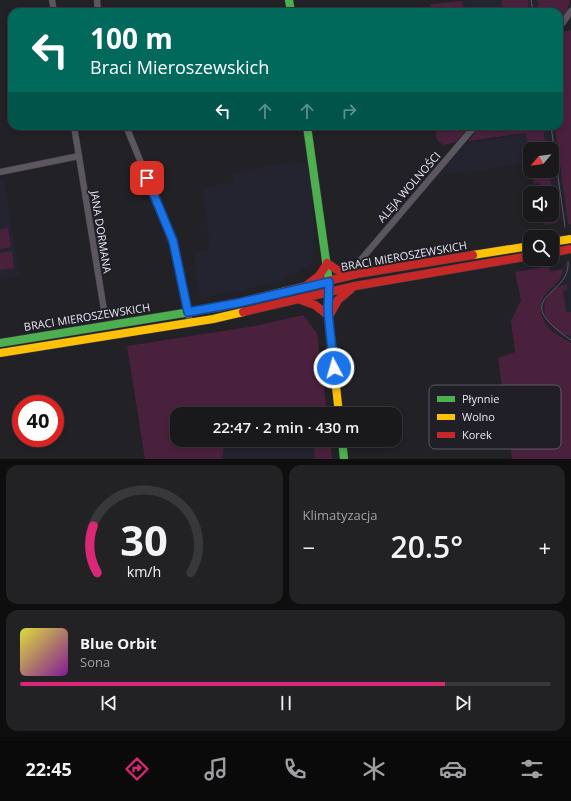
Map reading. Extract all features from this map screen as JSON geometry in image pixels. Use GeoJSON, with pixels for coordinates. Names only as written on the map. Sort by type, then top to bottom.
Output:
{"type":"FeatureCollection","features":[{"type":"Feature","properties":{"kind":"main road"},"geometry":{"type":"LineString","coordinates":[[308,130],[327,263],[329,282],[329,316],[338,407]]}},
{"type":"Feature","properties":{"kind":"main road"},"geometry":{"type":"LineString","coordinates":[[559,241],[571,239]]}},
{"type":"Feature","properties":{"kind":"main road","name":"BRACI MIEROSZEWSKICH"},"geometry":{"type":"LineString","coordinates":[[0,343],[221,307],[298,290],[352,275],[523,247]]}},
{"type":"Feature","properties":{"kind":"main road"},"geometry":{"type":"LineString","coordinates":[[559,251],[571,249]]}},
{"type":"Feature","properties":{"kind":"main road","name":"BRACI MIEROSZEWSKICH"},"geometry":{"type":"LineString","coordinates":[[0,353],[190,322],[301,300],[355,286],[523,257]]}},
{"type":"Feature","properties":{"kind":"main road"},"geometry":{"type":"LineString","coordinates":[[327,263],[337,270],[352,275]]}},
{"type":"Feature","properties":{"kind":"main road"},"geometry":{"type":"LineString","coordinates":[[298,290],[318,278],[324,271],[327,263]]}},
{"type":"Feature","properties":{"kind":"main road"},"geometry":{"type":"LineString","coordinates":[[329,316],[338,300],[355,286]]}},
{"type":"Feature","properties":{"kind":"main road"},"geometry":{"type":"LineString","coordinates":[[301,300],[315,305],[329,316]]}},
{"type":"Feature","properties":{"kind":"main road"},"geometry":{"type":"LineString","coordinates":[[343,447],[344,459]]}},
{"type":"Feature","properties":{"kind":"street"},"geometry":{"type":"LineString","coordinates":[[563,22],[571,11]]}},
{"type":"Feature","properties":{"kind":"street","name":"JANA DORMANA"},"geometry":{"type":"LineString","coordinates":[[75,130],[104,310]]}},
{"type":"Feature","properties":{"kind":"street"},"geometry":{"type":"LineString","coordinates":[[128,130],[173,241],[190,322]]}},
{"type":"Feature","properties":{"kind":"street","name":"ALEJA WOLNOŚCI"},"geometry":{"type":"LineString","coordinates":[[359,262],[472,130]]}},
{"type":"Feature","properties":{"kind":"street"},"geometry":{"type":"LineString","coordinates":[[0,172],[79,156]]}},
{"type":"Feature","properties":{"kind":"shaded area"},"geometry":{"type":"Polygon","coordinates":[[[502,0],[503,6],[491,8],[464,8],[461,1],[502,0]]]}},
{"type":"Feature","properties":{"kind":"shaded area"},"geometry":{"type":"Polygon","coordinates":[[[502,0],[528,0],[529,8],[491,8],[502,6],[502,0]]]}},
{"type":"Feature","properties":{"kind":"shaded area"},"geometry":{"type":"Polygon","coordinates":[[[528,0],[537,0],[538,8],[529,8],[528,0]]]}},
{"type":"Feature","properties":{"kind":"shaded area"},"geometry":{"type":"Polygon","coordinates":[[[537,0],[570,0],[566,14],[563,18],[563,8],[538,8],[537,0]]]}},
{"type":"Feature","properties":{"kind":"shaded area"},"geometry":{"type":"Polygon","coordinates":[[[461,1],[464,8],[431,8],[430,4],[461,1]]]}},
{"type":"Feature","properties":{"kind":"shaded area"},"geometry":{"type":"Polygon","coordinates":[[[571,30],[571,224],[568,225],[559,156],[559,142],[557,142],[556,130],[563,130],[563,33],[571,30]]]}},
{"type":"Feature","properties":{"kind":"shaded area"},"geometry":{"type":"Polygon","coordinates":[[[436,130],[466,130],[456,142],[443,145],[437,140],[436,130]]]}},
{"type":"Feature","properties":{"kind":"shaded area"},"geometry":{"type":"Polygon","coordinates":[[[478,130],[544,130],[545,142],[527,142],[526,133],[468,141],[478,130]]]}},
{"type":"Feature","properties":{"kind":"shaded area"},"geometry":{"type":"Polygon","coordinates":[[[544,130],[556,130],[557,142],[545,142],[544,130]]]}},
{"type":"Feature","properties":{"kind":"shaded area"},"geometry":{"type":"Polygon","coordinates":[[[526,133],[527,142],[523,142],[523,164],[438,176],[466,144],[526,133]]]}},
{"type":"Feature","properties":{"kind":"shaded area"},"geometry":{"type":"Polygon","coordinates":[[[559,158],[567,222],[557,223],[559,222],[559,186],[551,186],[550,178],[559,178],[559,158]]]}},
{"type":"Feature","properties":{"kind":"shaded area"},"geometry":{"type":"Polygon","coordinates":[[[303,161],[307,166],[312,196],[315,246],[311,265],[277,283],[198,299],[194,252],[210,249],[202,187],[233,182],[233,175],[256,168],[303,161]]]}},
{"type":"Feature","properties":{"kind":"shaded area"},"geometry":{"type":"Polygon","coordinates":[[[4,178],[20,277],[0,280],[0,179],[4,178]]]}},
{"type":"Feature","properties":{"kind":"shaded area"},"geometry":{"type":"Polygon","coordinates":[[[533,178],[550,178],[551,186],[539,186],[539,183],[534,184],[533,178]]]}},
{"type":"Feature","properties":{"kind":"shaded area"},"geometry":{"type":"Polygon","coordinates":[[[544,222],[557,222],[557,223],[545,225],[544,222]]]}},
{"type":"Feature","properties":{"kind":"shaded area"},"geometry":{"type":"Polygon","coordinates":[[[8,228],[11,247],[0,249],[0,229],[8,228]]]}},
{"type":"Feature","properties":{"kind":"shaded area"},"geometry":{"type":"Polygon","coordinates":[[[12,251],[14,268],[0,270],[0,253],[12,251]]]}},
{"type":"Feature","properties":{"kind":"shaded area"},"geometry":{"type":"Polygon","coordinates":[[[571,262],[571,343],[549,328],[543,320],[540,310],[541,300],[546,292],[560,280],[563,274],[562,264],[571,262]]]}},
{"type":"Feature","properties":{"kind":"shaded area"},"geometry":{"type":"Polygon","coordinates":[[[549,266],[550,271],[563,269],[560,279],[548,291],[543,299],[541,304],[541,314],[545,323],[550,329],[571,343],[571,459],[512,459],[511,449],[561,449],[561,385],[502,385],[498,358],[515,352],[511,321],[521,300],[515,272],[549,266]]]}},
{"type":"Feature","properties":{"kind":"shaded area"},"geometry":{"type":"Polygon","coordinates":[[[567,284],[567,289],[563,291],[566,312],[571,312],[571,336],[553,327],[547,319],[545,311],[545,303],[549,295],[556,289],[567,284]]]}},
{"type":"Feature","properties":{"kind":"shaded area"},"geometry":{"type":"Polygon","coordinates":[[[303,315],[317,333],[326,407],[170,407],[170,447],[224,447],[222,459],[145,459],[127,346],[255,326],[303,315]]]}},
{"type":"Feature","properties":{"kind":"shaded area"},"geometry":{"type":"Polygon","coordinates":[[[224,447],[314,447],[315,459],[222,459],[224,447]]]}},
{"type":"Feature","properties":{"kind":"shaded area"},"geometry":{"type":"Polygon","coordinates":[[[314,447],[331,447],[332,459],[315,459],[314,447]]]}},
{"type":"Feature","properties":{"kind":"tram line"},"geometry":{"type":"LineString","coordinates":[[531,0],[532,8]]}},
{"type":"Feature","properties":{"kind":"tram line"},"geometry":{"type":"LineString","coordinates":[[552,130],[565,227]]}},
{"type":"Feature","properties":{"kind":"tram line"},"geometry":{"type":"LineString","coordinates":[[568,262],[566,274],[542,305],[543,314],[552,325],[571,340]]}},
{"type":"Feature","properties":{"kind":"traffic: fast"},"geometry":{"type":"LineString","coordinates":[[289,0],[290,8]]}},
{"type":"Feature","properties":{"kind":"traffic: fast"},"geometry":{"type":"LineString","coordinates":[[308,130],[329,282],[328,312],[332,350]]}},
{"type":"Feature","properties":{"kind":"traffic: fast"},"geometry":{"type":"LineString","coordinates":[[0,343],[221,307],[286,291]]}},
{"type":"Feature","properties":{"kind":"traffic: fast"},"geometry":{"type":"LineString","coordinates":[[343,447],[344,459]]}},
{"type":"Feature","properties":{"kind":"traffic: slow"},"geometry":{"type":"LineString","coordinates":[[559,241],[571,239]]}},
{"type":"Feature","properties":{"kind":"traffic: slow"},"geometry":{"type":"LineString","coordinates":[[473,255],[523,247]]}},
{"type":"Feature","properties":{"kind":"traffic: slow"},"geometry":{"type":"LineString","coordinates":[[0,353],[213,319],[243,312]]}},
{"type":"Feature","properties":{"kind":"traffic: slow"},"geometry":{"type":"LineString","coordinates":[[332,350],[338,407]]}},
{"type":"Feature","properties":{"kind":"traffic: jam"},"geometry":{"type":"LineString","coordinates":[[559,251],[571,249]]}},
{"type":"Feature","properties":{"kind":"traffic: jam"},"geometry":{"type":"LineString","coordinates":[[286,291],[357,274],[473,255]]}},
{"type":"Feature","properties":{"kind":"traffic: jam"},"geometry":{"type":"LineString","coordinates":[[243,312],[355,286],[523,257]]}},
{"type":"Feature","properties":{"kind":"traffic: jam"},"geometry":{"type":"LineString","coordinates":[[327,263],[337,270],[351,275]]}},
{"type":"Feature","properties":{"kind":"traffic: jam"},"geometry":{"type":"LineString","coordinates":[[307,285],[319,276],[327,264]]}},
{"type":"Feature","properties":{"kind":"traffic: jam"},"geometry":{"type":"LineString","coordinates":[[329,316],[338,300],[351,289]]}},
{"type":"Feature","properties":{"kind":"traffic: jam"},"geometry":{"type":"LineString","coordinates":[[301,300],[315,305],[329,316]]}},
{"type":"Feature","properties":{"kind":"route"},"geometry":{"type":"LineString","coordinates":[[147,178],[173,241],[188,312],[221,307],[329,282],[328,312],[334,368]]}}]}
